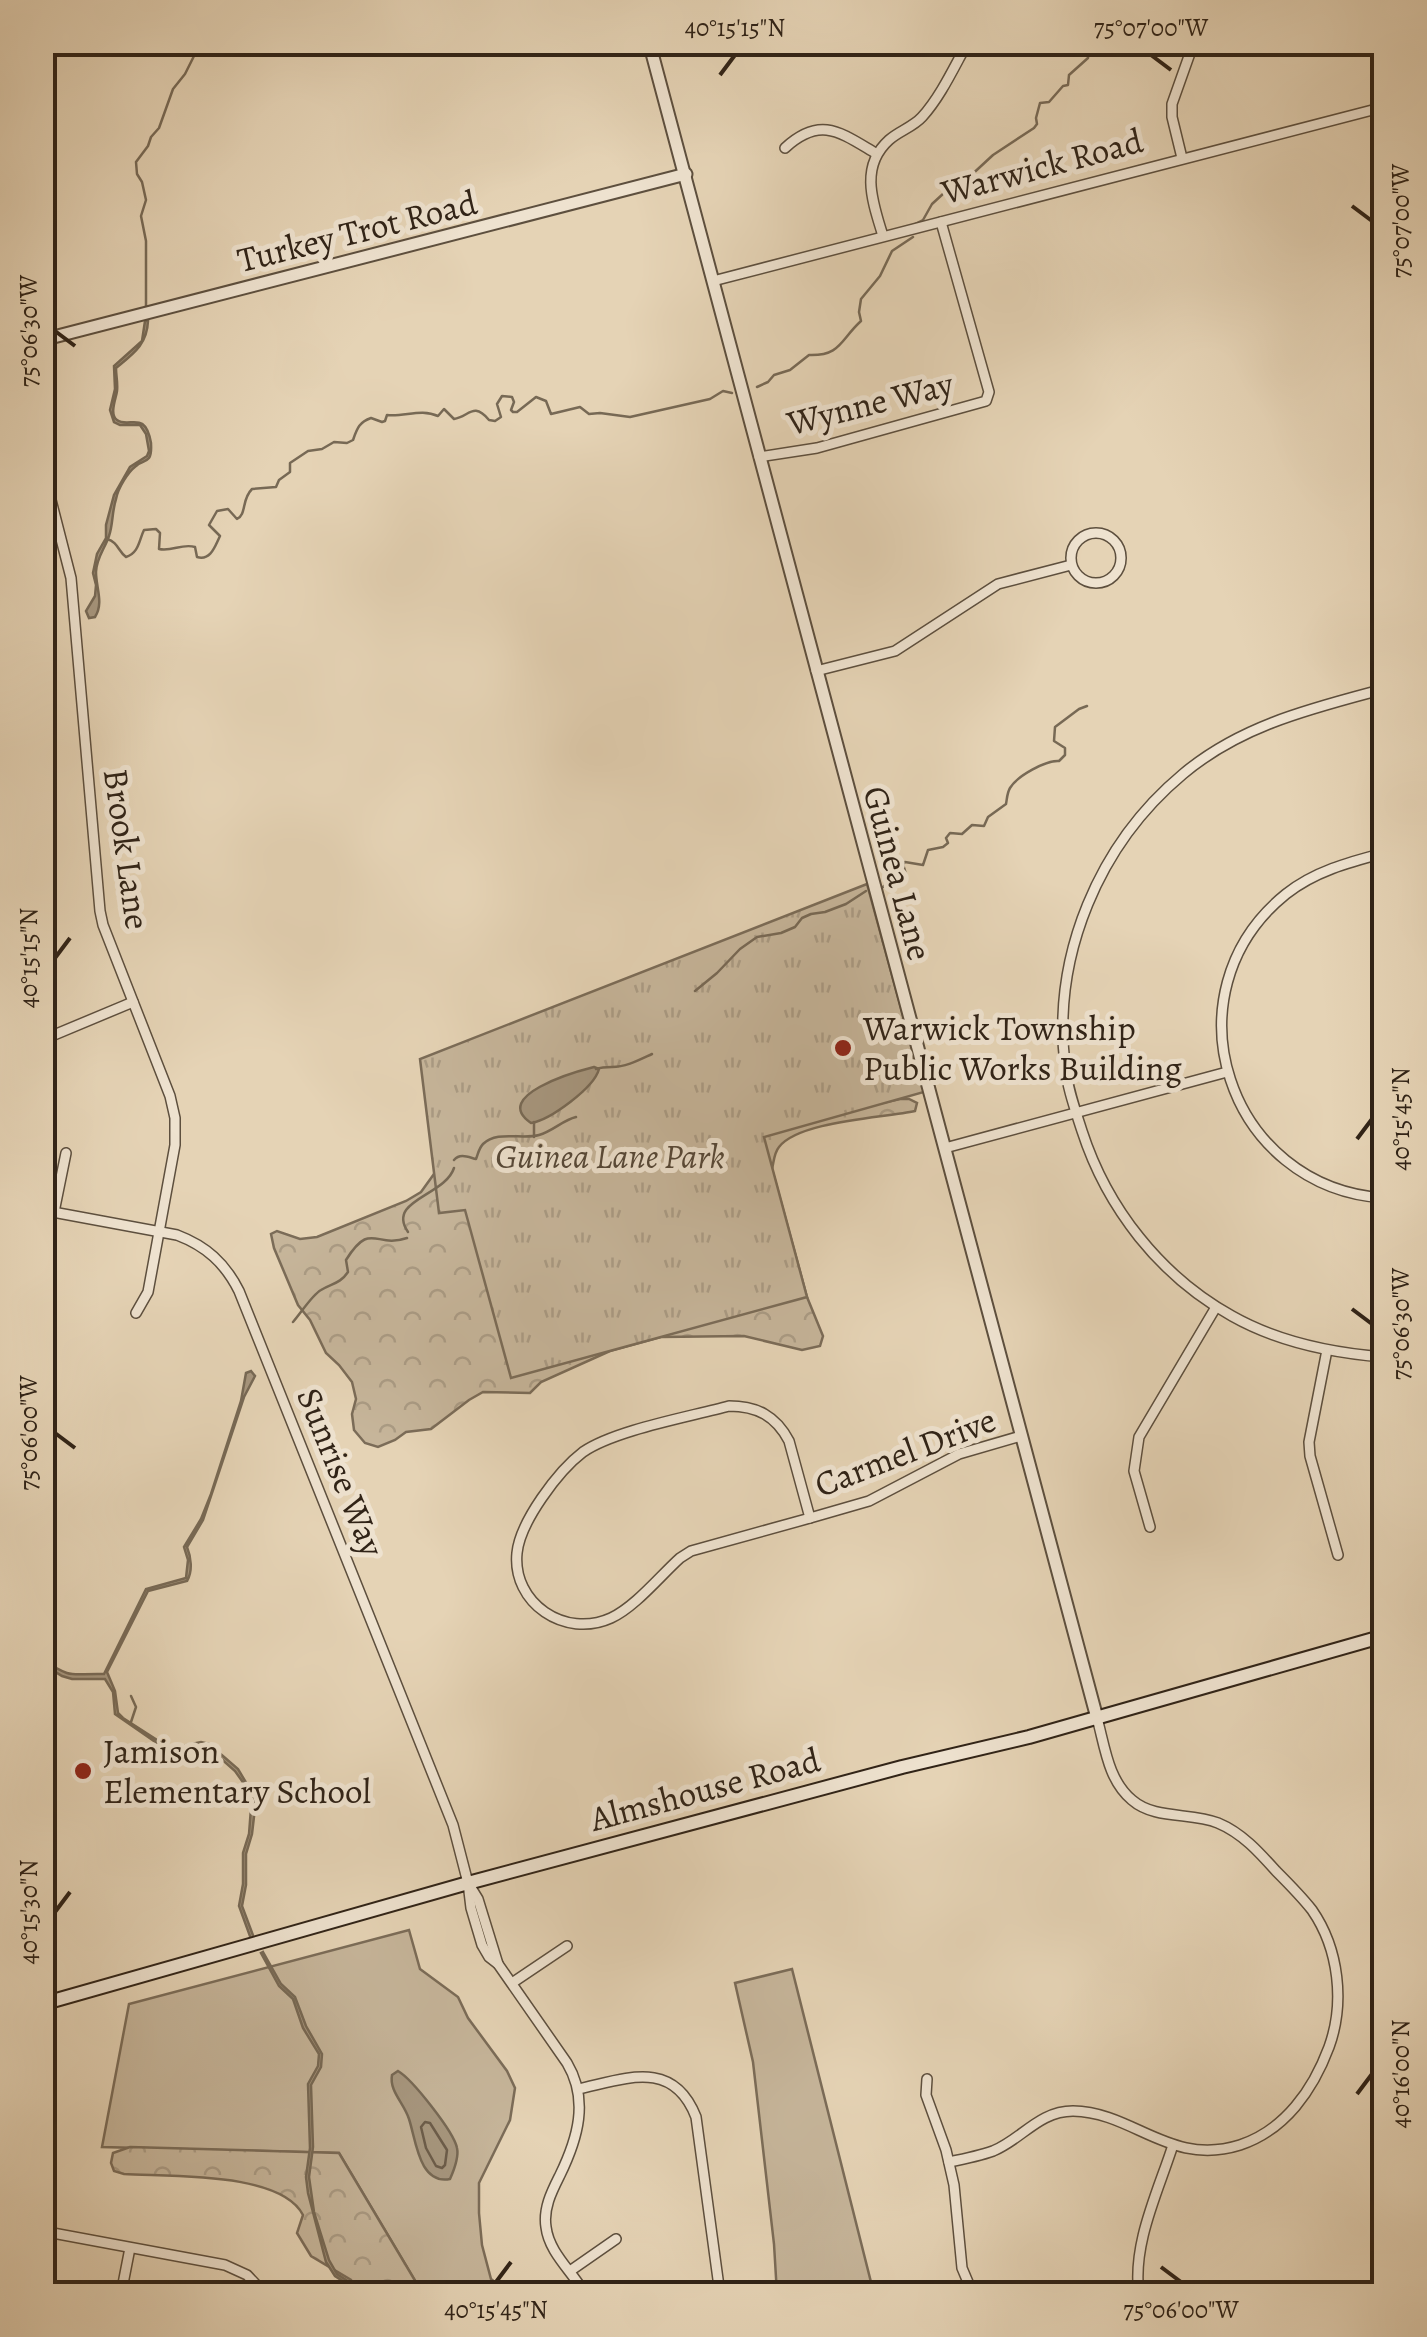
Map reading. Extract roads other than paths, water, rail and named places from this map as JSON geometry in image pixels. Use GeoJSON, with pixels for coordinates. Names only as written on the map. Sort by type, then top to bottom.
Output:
{"type":"FeatureCollection","features":[{"type":"Feature","properties":{"kind":"main road","name":"Almshouse Road"},"geometry":{"type":"LineString","coordinates":[[42,2004],[468,1883],[1097,1718],[1384,1636]]}},
{"type":"Feature","properties":{"kind":"street","name":"Guinea Lane"},"geometry":{"type":"LineString","coordinates":[[649,42],[1097,1718]]}},
{"type":"Feature","properties":{"kind":"street"},"geometry":{"type":"LineString","coordinates":[[882,236],[870,187],[877,154],[925,114],[968,42]]}},
{"type":"Feature","properties":{"kind":"street"},"geometry":{"type":"LineString","coordinates":[[1182,158],[1172,104],[1194,42]]}},
{"type":"Feature","properties":{"kind":"street","name":"Warwick Road"},"geometry":{"type":"LineString","coordinates":[[714,281],[1384,107]]}},
{"type":"Feature","properties":{"kind":"street"},"geometry":{"type":"LineString","coordinates":[[785,148],[800,134],[823,128],[877,154]]}},
{"type":"Feature","properties":{"kind":"street","name":"Turkey Trot Road"},"geometry":{"type":"LineString","coordinates":[[42,340],[686,174]]}},
{"type":"Feature","properties":{"kind":"street","name":"Wynne Way"},"geometry":{"type":"LineString","coordinates":[[759,457],[817,448],[986,401],[989,392],[941,222]]}},
{"type":"Feature","properties":{"kind":"street","name":"Brook Lane"},"geometry":{"type":"LineString","coordinates":[[42,466],[71,578],[100,911],[175,1118],[175,1145],[160,1232],[148,1292],[136,1313]]}},
{"type":"Feature","properties":{"kind":"street"},"geometry":{"type":"LineString","coordinates":[[1090,533],[1113,539],[1120,552],[1118,570],[1102,583],[1082,580],[1071,564],[1075,543],[1090,533]]}},
{"type":"Feature","properties":{"kind":"street"},"geometry":{"type":"LineString","coordinates":[[816,671],[895,651],[998,584],[1071,564]]}},
{"type":"Feature","properties":{"kind":"street"},"geometry":{"type":"LineString","coordinates":[[1384,690],[1287,716],[1225,744],[1182,775],[1145,811],[1124,836],[1090,897],[1068,967],[1062,1030],[1067,1077],[1091,1158],[1125,1218],[1166,1266],[1216,1306],[1260,1330],[1327,1350],[1384,1357]]}},
{"type":"Feature","properties":{"kind":"street"},"geometry":{"type":"LineString","coordinates":[[1384,853],[1337,866],[1307,880],[1276,903],[1250,935],[1231,971],[1223,1004],[1222,1042],[1235,1094],[1270,1148],[1286,1162],[1334,1188],[1384,1198]]}},
{"type":"Feature","properties":{"kind":"street"},"geometry":{"type":"LineString","coordinates":[[42,1040],[133,1002]]}},
{"type":"Feature","properties":{"kind":"street"},"geometry":{"type":"LineString","coordinates":[[944,1148],[1227,1072]]}},
{"type":"Feature","properties":{"kind":"street"},"geometry":{"type":"LineString","coordinates":[[48,1211],[66,1153]]}},
{"type":"Feature","properties":{"kind":"street","name":"Sunrise Way"},"geometry":{"type":"LineString","coordinates":[[48,1211],[190,1240],[211,1253],[239,1291],[453,1825],[468,1883],[478,1899],[498,1964],[567,2062],[578,2090],[578,2135],[550,2194],[545,2218],[552,2246],[585,2294]]}},
{"type":"Feature","properties":{"kind":"street"},"geometry":{"type":"LineString","coordinates":[[1150,1528],[1134,1471],[1139,1437],[1216,1306]]}},
{"type":"Feature","properties":{"kind":"street"},"geometry":{"type":"LineString","coordinates":[[1327,1350],[1309,1442],[1338,1555]]}},
{"type":"Feature","properties":{"kind":"street","name":"Carmel Drive"},"geometry":{"type":"LineString","coordinates":[[810,1518],[785,1433],[764,1413],[729,1406],[607,1440],[584,1452],[561,1473],[526,1523],[517,1553],[518,1575],[533,1602],[547,1614],[567,1622],[598,1623],[623,1611],[691,1551],[810,1518],[869,1501],[959,1454],[1020,1436]]}},
{"type":"Feature","properties":{"kind":"street"},"geometry":{"type":"LineString","coordinates":[[949,2162],[994,2150],[1048,2116],[1069,2112],[1101,2116],[1172,2145],[1202,2150],[1238,2145],[1268,2132],[1294,2108],[1318,2071],[1333,2035],[1338,2001],[1334,1959],[1312,1911],[1251,1844],[1230,1829],[1202,1817],[1148,1810],[1124,1793],[1110,1767],[1097,1718]]}},
{"type":"Feature","properties":{"kind":"street"},"geometry":{"type":"LineString","coordinates":[[512,1983],[567,1946]]}},
{"type":"Feature","properties":{"kind":"street"},"geometry":{"type":"LineString","coordinates":[[578,2090],[644,2076],[663,2080],[685,2096],[696,2117],[720,2294]]}},
{"type":"Feature","properties":{"kind":"street"},"geometry":{"type":"LineString","coordinates":[[927,2078],[926,2095],[949,2162],[962,2268],[973,2294]]}},
{"type":"Feature","properties":{"kind":"street"},"geometry":{"type":"LineString","coordinates":[[1139,2294],[1140,2254],[1172,2145]]}},
{"type":"Feature","properties":{"kind":"street"},"geometry":{"type":"LineString","coordinates":[[42,2231],[232,2267],[251,2278],[265,2294]]}},
{"type":"Feature","properties":{"kind":"street"},"geometry":{"type":"LineString","coordinates":[[570,2271],[616,2239]]}},
{"type":"Feature","properties":{"kind":"street"},"geometry":{"type":"LineString","coordinates":[[121,2294],[130,2248]]}},
{"type":"Feature","properties":{"kind":"water"},"geometry":{"type":"Polygon","coordinates":[[[145,321],[147,329],[142,343],[116,368],[117,388],[113,410],[117,420],[145,426],[151,455],[130,472],[119,490],[110,532],[96,567],[99,606],[95,617],[89,618],[86,611],[95,596],[96,585],[93,573],[106,538],[114,495],[130,467],[149,451],[140,425],[114,422],[110,410],[115,389],[114,366],[142,341],[145,321]]]}},
{"type":"Feature","properties":{"kind":"water"},"geometry":{"type":"Polygon","coordinates":[[[594,1067],[599,1069],[589,1085],[560,1110],[531,1123],[521,1113],[521,1104],[540,1087],[594,1067]]]}},
{"type":"Feature","properties":{"kind":"water"},"geometry":{"type":"Polygon","coordinates":[[[251,1371],[255,1376],[244,1397],[203,1520],[187,1547],[191,1564],[189,1577],[187,1581],[148,1591],[107,1672],[115,1691],[118,1713],[123,1718],[168,1747],[209,1744],[238,1769],[254,1796],[242,1906],[254,1938],[251,1939],[239,1906],[251,1797],[235,1771],[208,1747],[167,1750],[115,1714],[113,1692],[105,1679],[62,1676],[43,1664],[43,1660],[67,1673],[104,1674],[146,1589],[186,1578],[188,1560],[184,1547],[211,1494],[246,1373],[251,1371]]]}},
{"type":"Feature","properties":{"kind":"water"},"geometry":{"type":"Polygon","coordinates":[[[263,1952],[281,1984],[295,1997],[322,2054],[321,2067],[311,2085],[313,2147],[309,2177],[314,2212],[337,2274],[368,2294],[335,2276],[326,2262],[308,2193],[306,2177],[310,2148],[308,2084],[318,2066],[319,2054],[303,2028],[293,1999],[279,1986],[263,1952]]]}},
{"type":"Feature","properties":{"kind":"water"},"geometry":{"type":"Polygon","coordinates":[[[398,2071],[432,2106],[454,2140],[457,2155],[450,2179],[432,2175],[420,2159],[409,2119],[393,2086],[392,2075],[398,2071]]]}},
{"type":"Feature","properties":{"kind":"waterway"},"geometry":{"type":"LineString","coordinates":[[146,308],[146,241],[141,216],[146,200],[136,162],[159,128],[173,89],[201,42]]}},
{"type":"Feature","properties":{"kind":"waterway"},"geometry":{"type":"LineString","coordinates":[[913,225],[923,220],[932,204],[956,183],[966,180],[993,155],[1034,128],[1040,103],[1049,102],[1068,85],[1069,75],[1088,58],[1089,42]]}},
{"type":"Feature","properties":{"kind":"waterway"},"geometry":{"type":"LineString","coordinates":[[757,387],[809,355],[828,353],[839,346],[861,321],[861,299],[880,276],[892,251],[913,237]]}},
{"type":"Feature","properties":{"kind":"waterway"},"geometry":{"type":"LineString","coordinates":[[107,539],[126,557],[136,549],[144,530],[156,529],[160,533],[159,549],[190,546],[195,547],[197,557],[206,557],[220,536],[209,525],[217,511],[228,509],[237,519],[252,489],[276,487],[290,472],[290,463],[308,451],[353,440],[361,424],[371,418],[382,422],[387,415],[438,416],[444,409],[454,419],[475,411],[495,421],[501,417],[497,404],[502,396],[512,397],[513,412],[536,397],[546,401],[551,414],[580,407],[589,414],[630,417],[710,399],[723,391],[732,393]]}},
{"type":"Feature","properties":{"kind":"waterway"},"geometry":{"type":"LineString","coordinates":[[883,887],[894,877],[906,874],[905,862],[923,865],[928,850],[943,847],[950,833],[962,834],[972,825],[984,826],[988,817],[1006,804],[1010,788],[1025,774],[1059,761],[1065,748],[1054,741],[1055,727],[1087,706]]}},
{"type":"Feature","properties":{"kind":"waterway"},"geometry":{"type":"LineString","coordinates":[[695,991],[757,937],[781,933],[795,927],[802,918],[846,904],[866,891]]}},
{"type":"Feature","properties":{"kind":"waterway"},"geometry":{"type":"LineString","coordinates":[[596,1069],[627,1064],[652,1054]]}},
{"type":"Feature","properties":{"kind":"waterway"},"geometry":{"type":"LineString","coordinates":[[454,1160],[461,1156],[476,1159],[483,1144],[495,1137],[539,1135],[576,1117]]}},
{"type":"Feature","properties":{"kind":"waterway"},"geometry":{"type":"LineString","coordinates":[[534,1122],[534,1137]]}},
{"type":"Feature","properties":{"kind":"waterway"},"geometry":{"type":"LineString","coordinates":[[408,1232],[403,1221],[405,1212],[449,1177],[454,1168]]}},
{"type":"Feature","properties":{"kind":"waterway"},"geometry":{"type":"LineString","coordinates":[[293,1322],[318,1292],[345,1276],[346,1260],[362,1241],[407,1238]]}},
{"type":"Feature","properties":{"kind":"waterway"},"geometry":{"type":"LineString","coordinates":[[131,1696],[136,1707],[131,1722]]}},
{"type":"Feature","properties":{"kind":"place","name":"Warwick Township Public Works Building"},"geometry":{"type":"Point","coordinates":[843,1048]}},
{"type":"Feature","properties":{"kind":"place","name":"Jamison Elementary School"},"geometry":{"type":"Point","coordinates":[83,1771]}},
{"type":"Feature","properties":{"kind":"park label","name":"Guinea Lane Park"},"geometry":{"type":"Point","coordinates":[610,1156]}}]}
